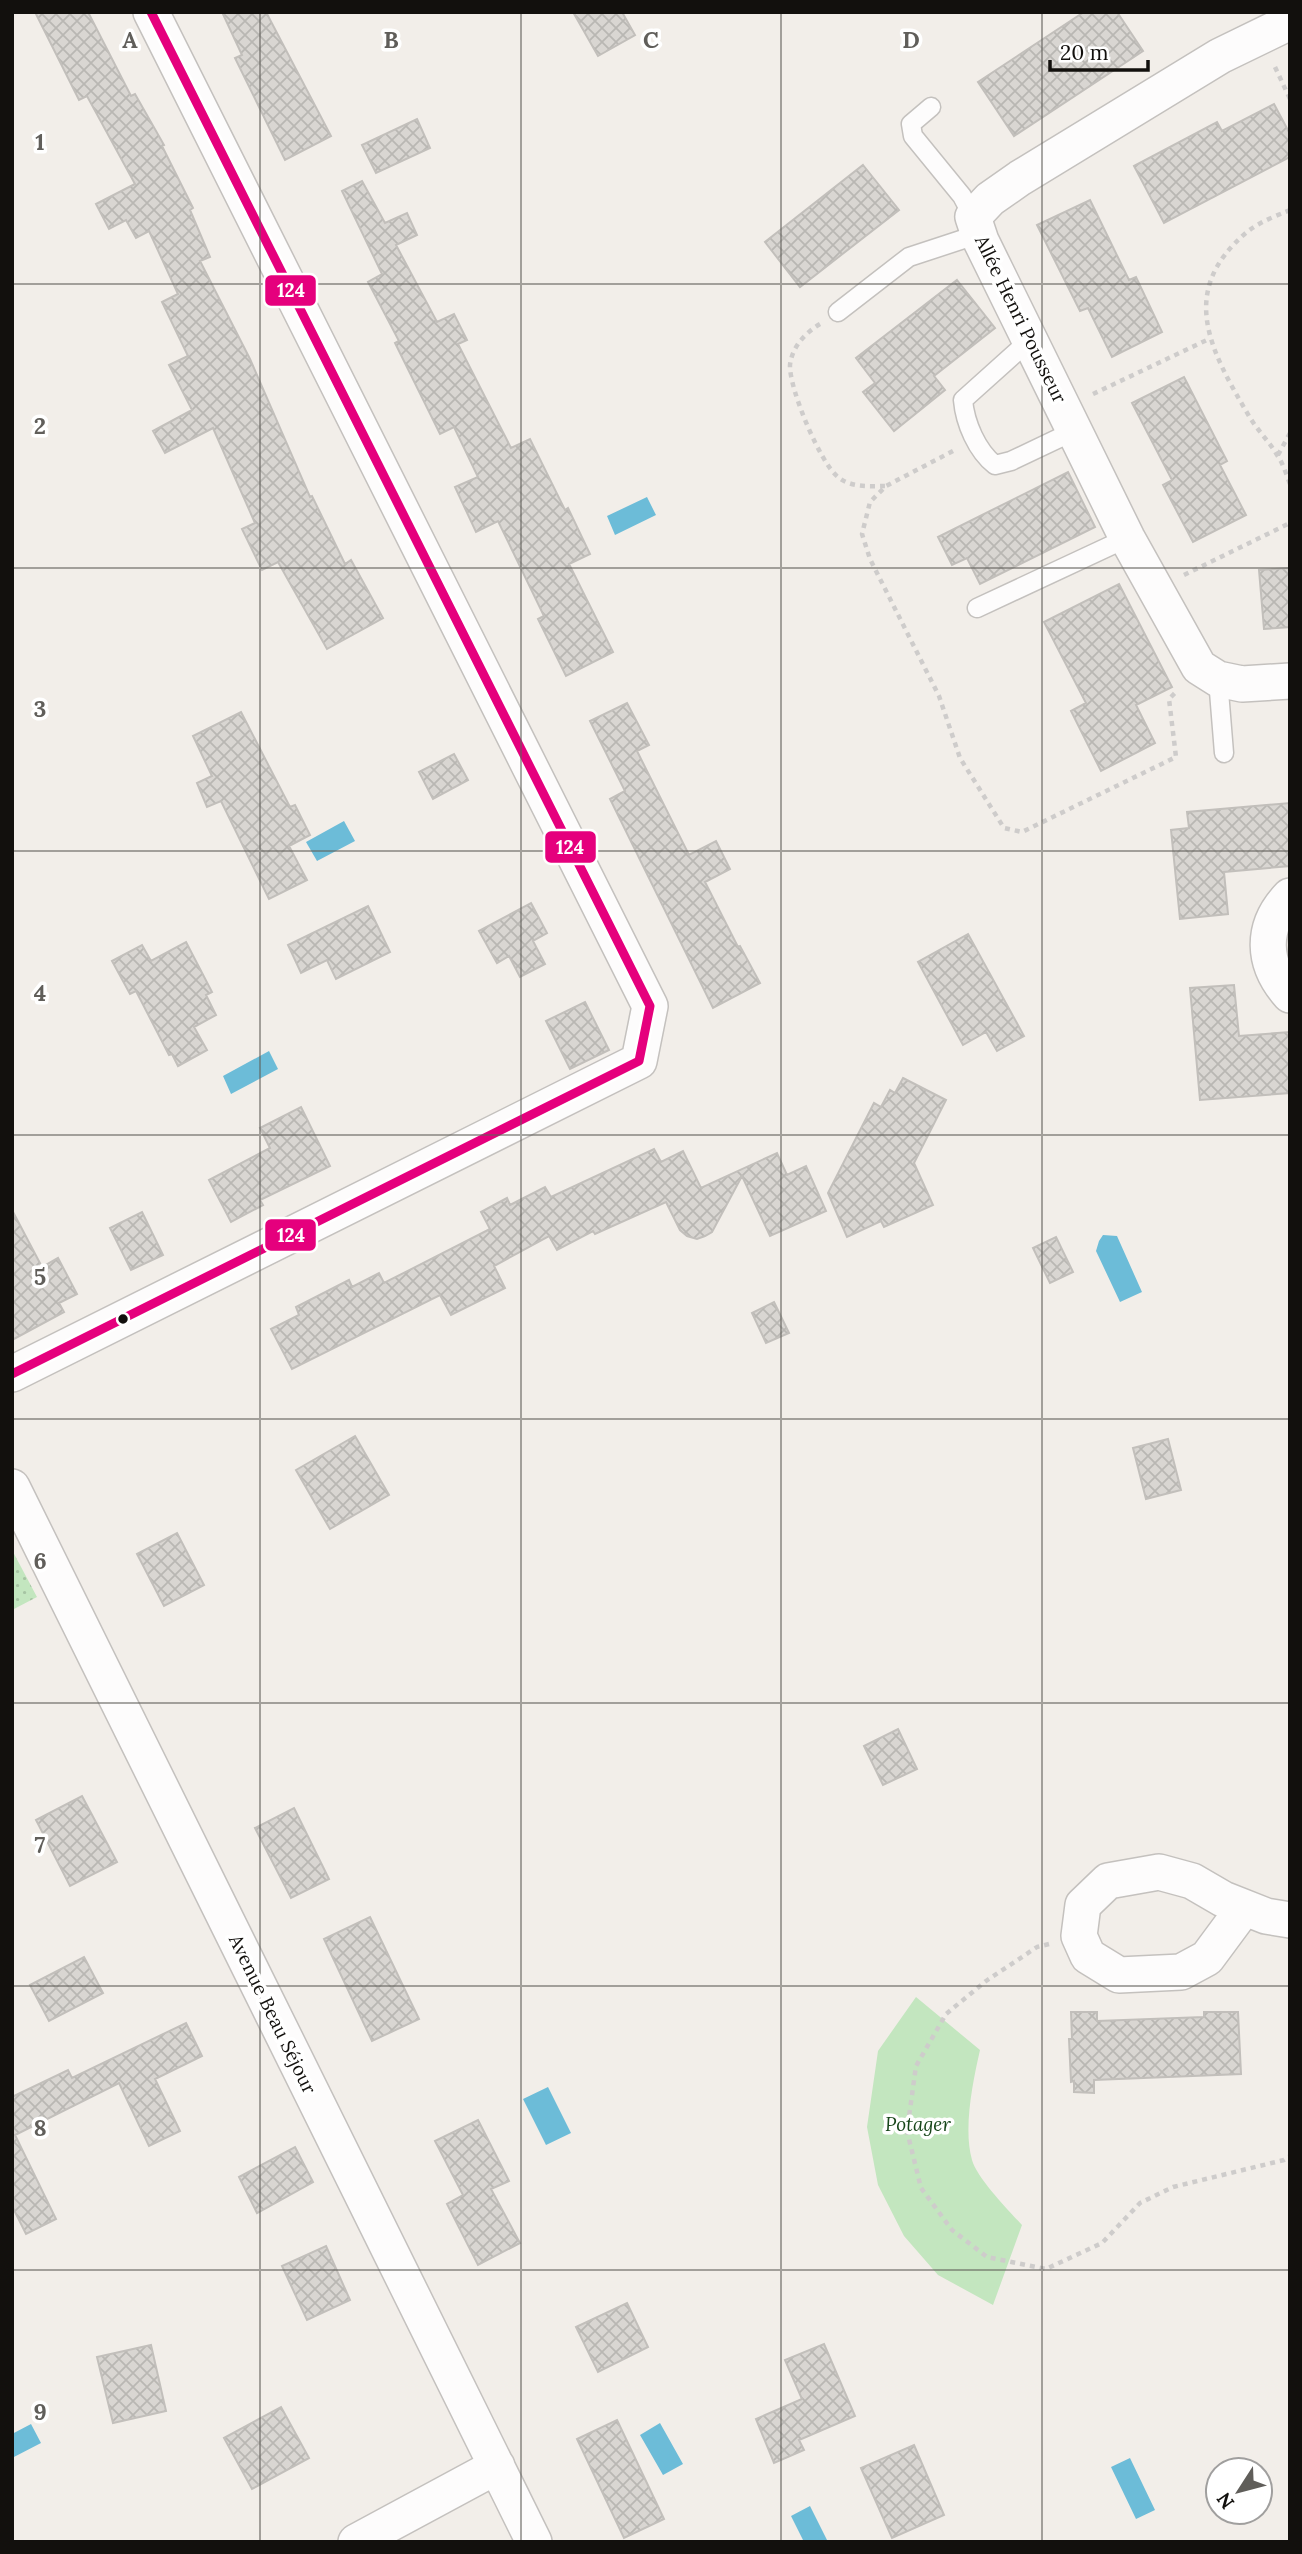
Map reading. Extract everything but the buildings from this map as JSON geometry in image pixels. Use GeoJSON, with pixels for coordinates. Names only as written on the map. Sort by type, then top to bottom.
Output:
{"type":"FeatureCollection","features":[{"type":"Feature","properties":{"kind":"street"},"geometry":{"type":"LineString","coordinates":[[12,1374],[639,1061],[650,1006],[151,12]]}},
{"type":"Feature","properties":{"kind":"street","name":"Allée Henri Pousseur"},"geometry":{"type":"LineString","coordinates":[[1208,673],[1155,589],[1127,538],[976,225],[990,200],[1020,178],[1220,56],[1290,22]]}},
{"type":"Feature","properties":{"kind":"street"},"geometry":{"type":"LineString","coordinates":[[1208,673],[1242,684],[1290,681]]}},
{"type":"Feature","properties":{"kind":"street"},"geometry":{"type":"LineString","coordinates":[[1290,896],[1273,919],[1267,946],[1273,972],[1290,995]]}},
{"type":"Feature","properties":{"kind":"street","name":"Avenue Beau Séjour"},"geometry":{"type":"LineString","coordinates":[[12,1487],[534,2542]]}},
{"type":"Feature","properties":{"kind":"street"},"geometry":{"type":"LineString","coordinates":[[1244,1908],[1207,1958],[1181,1972],[1119,1975],[1088,1955],[1079,1936],[1083,1905],[1108,1881],[1159,1871],[1192,1881],[1244,1908],[1266,1916],[1290,1920]]}},
{"type":"Feature","properties":{"kind":"street"},"geometry":{"type":"LineString","coordinates":[[356,2542],[497,2466]]}},
{"type":"Feature","properties":{"kind":"lane"},"geometry":{"type":"LineString","coordinates":[[838,312],[909,257],[976,225],[962,196],[913,136],[911,124],[931,107]]}},
{"type":"Feature","properties":{"kind":"lane"},"geometry":{"type":"LineString","coordinates":[[1031,339],[963,400],[964,412],[976,440],[986,458],[995,465],[1011,461],[1069,419]]}},
{"type":"Feature","properties":{"kind":"lane"},"geometry":{"type":"LineString","coordinates":[[977,608],[1127,538]]}},
{"type":"Feature","properties":{"kind":"lane"},"geometry":{"type":"LineString","coordinates":[[1208,673],[1224,753]]}},
{"type":"Feature","properties":{"kind":"path"},"geometry":{"type":"LineString","coordinates":[[1290,210],[1248,231],[1218,263],[1207,286],[1205,319],[1209,340],[1250,418],[1278,455],[1290,484]]}},
{"type":"Feature","properties":{"kind":"path"},"geometry":{"type":"LineString","coordinates":[[838,312],[803,334],[790,363],[792,386],[820,453],[838,478],[859,486],[886,486]]}},
{"type":"Feature","properties":{"kind":"path"},"geometry":{"type":"LineString","coordinates":[[1069,419],[1209,340]]}},
{"type":"Feature","properties":{"kind":"path"},"geometry":{"type":"LineString","coordinates":[[1278,455],[1290,433]]}},
{"type":"Feature","properties":{"kind":"path"},"geometry":{"type":"LineString","coordinates":[[976,440],[886,486],[870,502],[862,534],[870,559],[939,696],[960,758],[1004,828],[1022,832],[1176,757],[1169,699],[1208,673]]}},
{"type":"Feature","properties":{"kind":"path"},"geometry":{"type":"LineString","coordinates":[[1155,589],[1290,523]]}},
{"type":"Feature","properties":{"kind":"path"},"geometry":{"type":"LineString","coordinates":[[1079,1936],[1037,1947],[986,1982],[946,2014],[916,2066],[907,2131],[921,2189],[952,2230],[987,2257],[1046,2269],[1102,2243],[1140,2203],[1172,2187],[1284,2160],[1290,2156]]}},
{"type":"Feature","properties":{"kind":"green space"},"geometry":{"type":"Polygon","coordinates":[[[12,1550],[37,1597],[12,1610],[12,1550]]]}},
{"type":"Feature","properties":{"kind":"green space","name":"Potager"},"geometry":{"type":"Polygon","coordinates":[[[916,1997],[980,2050],[972,2090],[969,2148],[975,2167],[987,2185],[1022,2225],[993,2305],[938,2275],[904,2236],[878,2185],[867,2127],[878,2051],[916,1997]]]}},
{"type":"Feature","properties":{"kind":"water"},"geometry":{"type":"Polygon","coordinates":[[[647,497],[656,515],[615,535],[607,516],[647,497]]]}},
{"type":"Feature","properties":{"kind":"water"},"geometry":{"type":"Polygon","coordinates":[[[344,821],[355,841],[317,861],[306,842],[344,821]]]}},
{"type":"Feature","properties":{"kind":"water"},"geometry":{"type":"Polygon","coordinates":[[[269,1051],[278,1069],[231,1094],[223,1076],[269,1051]]]}},
{"type":"Feature","properties":{"kind":"water"},"geometry":{"type":"Polygon","coordinates":[[[1103,1235],[1117,1236],[1142,1292],[1120,1302],[1096,1251],[1103,1235]]]}},
{"type":"Feature","properties":{"kind":"water"},"geometry":{"type":"Polygon","coordinates":[[[548,2087],[571,2133],[546,2145],[523,2099],[548,2087]]]}},
{"type":"Feature","properties":{"kind":"water"},"geometry":{"type":"Polygon","coordinates":[[[660,2423],[683,2464],[663,2475],[640,2435],[660,2423]]]}},
{"type":"Feature","properties":{"kind":"water"},"geometry":{"type":"Polygon","coordinates":[[[31,2424],[41,2443],[12,2458],[12,2434],[31,2424]]]}},
{"type":"Feature","properties":{"kind":"water"},"geometry":{"type":"Polygon","coordinates":[[[1130,2458],[1155,2510],[1136,2519],[1111,2467],[1130,2458]]]}},
{"type":"Feature","properties":{"kind":"water"},"geometry":{"type":"Polygon","coordinates":[[[810,2506],[828,2542],[804,2542],[791,2516],[810,2506]]]}},
{"type":"Feature","properties":{"kind":"transit line","name":"124"},"geometry":{"type":"LineString","coordinates":[[12,1374],[639,1061],[650,1006],[151,12]]}}]}
